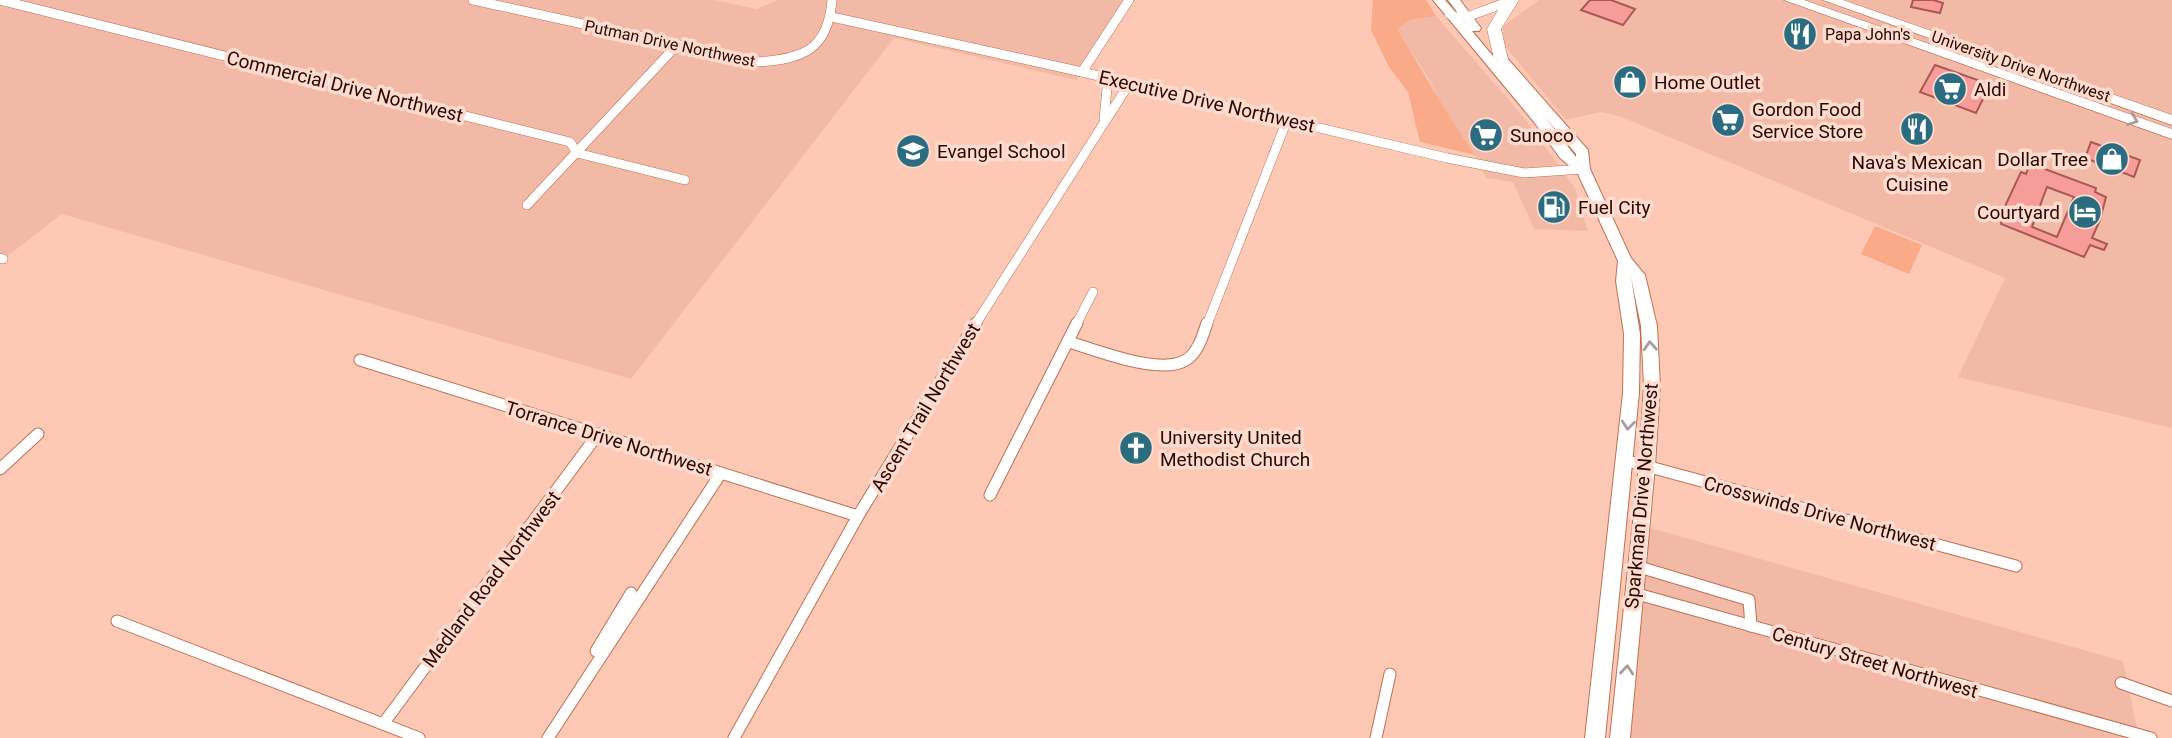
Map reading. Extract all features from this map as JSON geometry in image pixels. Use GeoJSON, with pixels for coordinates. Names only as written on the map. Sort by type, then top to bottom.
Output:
{"type":"FeatureCollection","features":[{"type":"Feature","properties":{"kind":"highway"},"geometry":{"type":"LineString","coordinates":[[1458,11],[1481,0]]}},
{"type":"Feature","properties":{"kind":"highway"},"geometry":{"type":"LineString","coordinates":[[1458,11],[1511,0]]}},
{"type":"Feature","properties":{"kind":"highway"},"geometry":{"type":"LineString","coordinates":[[1501,59],[1494,29],[1511,0]]}},
{"type":"Feature","properties":{"kind":"highway","name":"University Drive Northwest"},"geometry":{"type":"LineString","coordinates":[[1791,0],[2172,134]]}},
{"type":"Feature","properties":{"kind":"highway","name":"University Drive Northwest"},"geometry":{"type":"LineString","coordinates":[[1830,0],[2172,120]]}},
{"type":"Feature","properties":{"kind":"main road","name":"Sparkman Drive Northwest"},"geometry":{"type":"LineString","coordinates":[[1439,0],[1458,11],[1583,153],[1583,169],[1625,261],[1638,275],[1649,326],[1652,386],[1647,466],[1620,738]]}},
{"type":"Feature","properties":{"kind":"main road","name":"Sparkman Drive Northwest"},"geometry":{"type":"LineString","coordinates":[[1458,11],[1566,155],[1583,169]]}},
{"type":"Feature","properties":{"kind":"main road","name":"Sparkman Drive Northwest"},"geometry":{"type":"LineString","coordinates":[[1595,738],[1633,351],[1630,314],[1621,272],[1625,261]]}},
{"type":"Feature","properties":{"kind":"street","name":"Commercial Drive Northwest"},"geometry":{"type":"LineString","coordinates":[[0,0],[570,142],[577,153],[685,180]]}},
{"type":"Feature","properties":{"kind":"street","name":"Putman Drive Northwest"},"geometry":{"type":"LineString","coordinates":[[473,0],[747,61],[780,60],[802,53],[821,41],[827,33],[832,17]]}},
{"type":"Feature","properties":{"kind":"street"},"geometry":{"type":"LineString","coordinates":[[832,0],[832,17]]}},
{"type":"Feature","properties":{"kind":"street"},"geometry":{"type":"LineString","coordinates":[[1082,72],[1129,0]]}},
{"type":"Feature","properties":{"kind":"street","name":"Executive Drive Northwest"},"geometry":{"type":"LineString","coordinates":[[832,17],[1524,173],[1583,169]]}},
{"type":"Feature","properties":{"kind":"street"},"geometry":{"type":"LineString","coordinates":[[527,205],[677,45]]}},
{"type":"Feature","properties":{"kind":"street"},"geometry":{"type":"LineString","coordinates":[[1104,122],[1108,78]]}},
{"type":"Feature","properties":{"kind":"street","name":"Ascent Trail Northwest"},"geometry":{"type":"LineString","coordinates":[[734,738],[858,516],[999,286],[1129,83]]}},
{"type":"Feature","properties":{"kind":"street"},"geometry":{"type":"LineString","coordinates":[[1069,342],[1129,359],[1171,366],[1186,361],[1201,339],[1287,120]]}},
{"type":"Feature","properties":{"kind":"street"},"geometry":{"type":"LineString","coordinates":[[990,495],[1093,292]]}},
{"type":"Feature","properties":{"kind":"street","name":"Torrance Drive Northwest"},"geometry":{"type":"LineString","coordinates":[[360,360],[858,516]]}},
{"type":"Feature","properties":{"kind":"street"},"geometry":{"type":"LineString","coordinates":[[0,469],[38,434]]}},
{"type":"Feature","properties":{"kind":"street","name":"Medland Road Northwest"},"geometry":{"type":"LineString","coordinates":[[383,724],[598,434]]}},
{"type":"Feature","properties":{"kind":"street","name":"Crosswinds Drive Northwest"},"geometry":{"type":"LineString","coordinates":[[1624,460],[2015,566]]}},
{"type":"Feature","properties":{"kind":"street"},"geometry":{"type":"LineString","coordinates":[[547,738],[721,472]]}},
{"type":"Feature","properties":{"kind":"street"},"geometry":{"type":"LineString","coordinates":[[1636,566],[1749,600],[1751,626]]}},
{"type":"Feature","properties":{"kind":"street"},"geometry":{"type":"LineString","coordinates":[[547,738],[631,593]]}},
{"type":"Feature","properties":{"kind":"street","name":"Century Street Northwest"},"geometry":{"type":"LineString","coordinates":[[1634,593],[2151,738]]}},
{"type":"Feature","properties":{"kind":"street"},"geometry":{"type":"LineString","coordinates":[[117,621],[419,738]]}},
{"type":"Feature","properties":{"kind":"street"},"geometry":{"type":"LineString","coordinates":[[1376,738],[1390,674]]}},
{"type":"Feature","properties":{"kind":"street"},"geometry":{"type":"LineString","coordinates":[[2121,683],[2172,701]]}},
{"type":"Feature","properties":{"kind":"shaded area"},"geometry":{"type":"Polygon","coordinates":[[[0,0],[714,0],[757,9],[778,0],[1135,0],[1076,80],[894,38],[631,379],[62,214],[0,262],[0,0]]]}},
{"type":"Feature","properties":{"kind":"shaded area"},"geometry":{"type":"Polygon","coordinates":[[[1373,0],[1426,0],[1436,16],[1410,20],[1397,29],[1475,155],[1420,142],[1408,92],[1389,67],[1371,30],[1373,0]]]}},
{"type":"Feature","properties":{"kind":"shaded area"},"geometry":{"type":"Polygon","coordinates":[[[1539,0],[2172,0],[2172,428],[1958,377],[2005,278],[1619,116],[1601,112],[1566,120],[1504,45],[1503,26],[1539,0]]]}},
{"type":"Feature","properties":{"kind":"shaded area"},"geometry":{"type":"Polygon","coordinates":[[[1436,16],[1521,114],[1575,188],[1588,231],[1534,229],[1513,182],[1486,178],[1475,155],[1445,113],[1430,81],[1397,29],[1410,20],[1436,16]]]}},
{"type":"Feature","properties":{"kind":"shaded area"},"geometry":{"type":"Polygon","coordinates":[[[1875,226],[1922,245],[1909,274],[1861,254],[1875,226]]]}},
{"type":"Feature","properties":{"kind":"shaded area"},"geometry":{"type":"Polygon","coordinates":[[[1647,527],[2123,661],[2139,738],[1627,738],[1647,527]]]}},
{"type":"Feature","properties":{"kind":"building"},"geometry":{"type":"Polygon","coordinates":[[[1590,0],[1611,0],[1635,9],[1623,25],[1581,10],[1590,0]]]}},
{"type":"Feature","properties":{"kind":"building"},"geometry":{"type":"Polygon","coordinates":[[[1913,0],[1943,3],[1940,13],[1911,7],[1913,0]]]}},
{"type":"Feature","properties":{"kind":"building","name":"Aldi"},"geometry":{"type":"Polygon","coordinates":[[[1935,65],[1986,83],[1982,92],[1986,93],[1976,113],[1920,92],[1935,65]]]}},
{"type":"Feature","properties":{"kind":"building","name":"Sunoco"},"geometry":{"type":"Polygon","coordinates":[[[1475,126],[1493,127],[1496,144],[1478,143],[1475,126]]]}},
{"type":"Feature","properties":{"kind":"building","name":"Dollar Tree"},"geometry":{"type":"Polygon","coordinates":[[[2091,142],[2140,160],[2134,177],[2085,158],[2091,142]]]}},
{"type":"Feature","properties":{"kind":"building","name":"Courtyard"},"geometry":{"type":"Polygon","coordinates":[[[2029,166],[2036,169],[2037,166],[2096,188],[2095,192],[2106,197],[2092,238],[2107,244],[2104,250],[2090,245],[2084,257],[2001,224],[2006,204],[2021,172],[2026,174],[2029,166]],[[2047,187],[2032,227],[2057,237],[2074,197],[2047,187]]]}},
{"type":"Feature","properties":{"kind":"place","name":"Papa John's"},"geometry":{"type":"Point","coordinates":[1800,34]}},
{"type":"Feature","properties":{"kind":"place","name":"Home Outlet"},"geometry":{"type":"Point","coordinates":[1630,82]}},
{"type":"Feature","properties":{"kind":"place","name":"Aldi"},"geometry":{"type":"Point","coordinates":[1950,89]}},
{"type":"Feature","properties":{"kind":"place","name":"Gordon Food Service Store"},"geometry":{"type":"Point","coordinates":[1728,120]}},
{"type":"Feature","properties":{"kind":"place","name":"Nava's Mexican Cuisine"},"geometry":{"type":"Point","coordinates":[1917,129]}},
{"type":"Feature","properties":{"kind":"place","name":"Sunoco"},"geometry":{"type":"Point","coordinates":[1486,135]}},
{"type":"Feature","properties":{"kind":"place","name":"Evangel School"},"geometry":{"type":"Point","coordinates":[913,151]}},
{"type":"Feature","properties":{"kind":"place","name":"Dollar Tree"},"geometry":{"type":"Point","coordinates":[2112,159]}},
{"type":"Feature","properties":{"kind":"place","name":"Fuel City"},"geometry":{"type":"Point","coordinates":[1554,207]}},
{"type":"Feature","properties":{"kind":"place","name":"Courtyard"},"geometry":{"type":"Point","coordinates":[2085,212]}},
{"type":"Feature","properties":{"kind":"place","name":"University United Methodist Church"},"geometry":{"type":"Point","coordinates":[1136,448]}}]}
